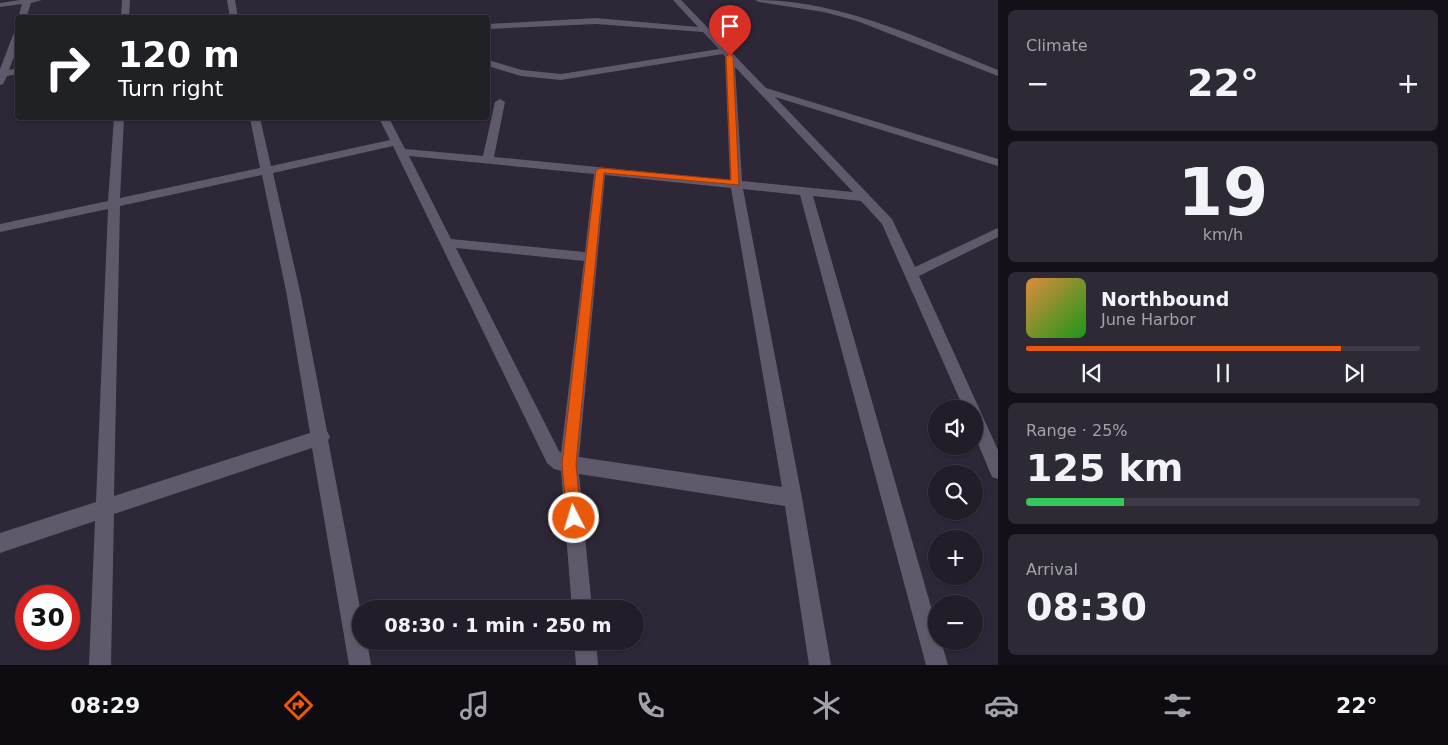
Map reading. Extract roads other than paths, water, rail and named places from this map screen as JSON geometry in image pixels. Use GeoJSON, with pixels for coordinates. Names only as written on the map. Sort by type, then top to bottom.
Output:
{"type":"FeatureCollection","features":[{"type":"Feature","properties":{"kind":"street"},"geometry":{"type":"LineString","coordinates":[[0,6],[38,0]]}},
{"type":"Feature","properties":{"kind":"street"},"geometry":{"type":"LineString","coordinates":[[125,15],[126,0]]}},
{"type":"Feature","properties":{"kind":"street"},"geometry":{"type":"LineString","coordinates":[[231,0],[234,15]]}},
{"type":"Feature","properties":{"kind":"street"},"geometry":{"type":"LineString","coordinates":[[677,0],[888,222],[968,400]]}},
{"type":"Feature","properties":{"kind":"street"},"geometry":{"type":"LineString","coordinates":[[759,0],[824,10],[886,28],[998,73]]}},
{"type":"Feature","properties":{"kind":"street"},"geometry":{"type":"LineString","coordinates":[[817,0],[824,10]]}},
{"type":"Feature","properties":{"kind":"street"},"geometry":{"type":"LineString","coordinates":[[23,15],[28,1]]}},
{"type":"Feature","properties":{"kind":"street"},"geometry":{"type":"LineString","coordinates":[[490,27],[596,21],[705,30]]}},
{"type":"Feature","properties":{"kind":"street"},"geometry":{"type":"LineString","coordinates":[[1,76],[15,40]]}},
{"type":"Feature","properties":{"kind":"street"},"geometry":{"type":"LineString","coordinates":[[490,64],[521,73],[562,77],[727,54]]}},
{"type":"Feature","properties":{"kind":"street"},"geometry":{"type":"LineString","coordinates":[[727,54],[736,183],[794,498],[820,665]]}},
{"type":"Feature","properties":{"kind":"street"},"geometry":{"type":"LineString","coordinates":[[1,76],[15,72]]}},
{"type":"Feature","properties":{"kind":"street"},"geometry":{"type":"LineString","coordinates":[[761,89],[998,163]]}},
{"type":"Feature","properties":{"kind":"street"},"geometry":{"type":"LineString","coordinates":[[488,160],[500,102]]}},
{"type":"Feature","properties":{"kind":"street"},"geometry":{"type":"LineString","coordinates":[[100,665],[114,203],[119,120]]}},
{"type":"Feature","properties":{"kind":"street"},"geometry":{"type":"LineString","coordinates":[[255,120],[294,296],[321,437],[360,665]]}},
{"type":"Feature","properties":{"kind":"street"},"geometry":{"type":"LineString","coordinates":[[385,120],[553,457],[560,462],[569,464],[794,498]]}},
{"type":"Feature","properties":{"kind":"street"},"geometry":{"type":"LineString","coordinates":[[0,228],[267,170],[400,147],[488,160],[864,197]]}},
{"type":"Feature","properties":{"kind":"street"},"geometry":{"type":"LineString","coordinates":[[581,600],[569,464],[600,170]]}},
{"type":"Feature","properties":{"kind":"street"},"geometry":{"type":"LineString","coordinates":[[805,190],[937,665]]}},
{"type":"Feature","properties":{"kind":"street"},"geometry":{"type":"LineString","coordinates":[[912,274],[998,232]]}},
{"type":"Feature","properties":{"kind":"street"},"geometry":{"type":"LineString","coordinates":[[447,243],[591,257]]}},
{"type":"Feature","properties":{"kind":"street"},"geometry":{"type":"LineString","coordinates":[[983,428],[992,441],[998,471]]}},
{"type":"Feature","properties":{"kind":"street"},"geometry":{"type":"LineString","coordinates":[[0,543],[321,437]]}},
{"type":"Feature","properties":{"kind":"street"},"geometry":{"type":"LineString","coordinates":[[586,650],[587,665]]}}]}
